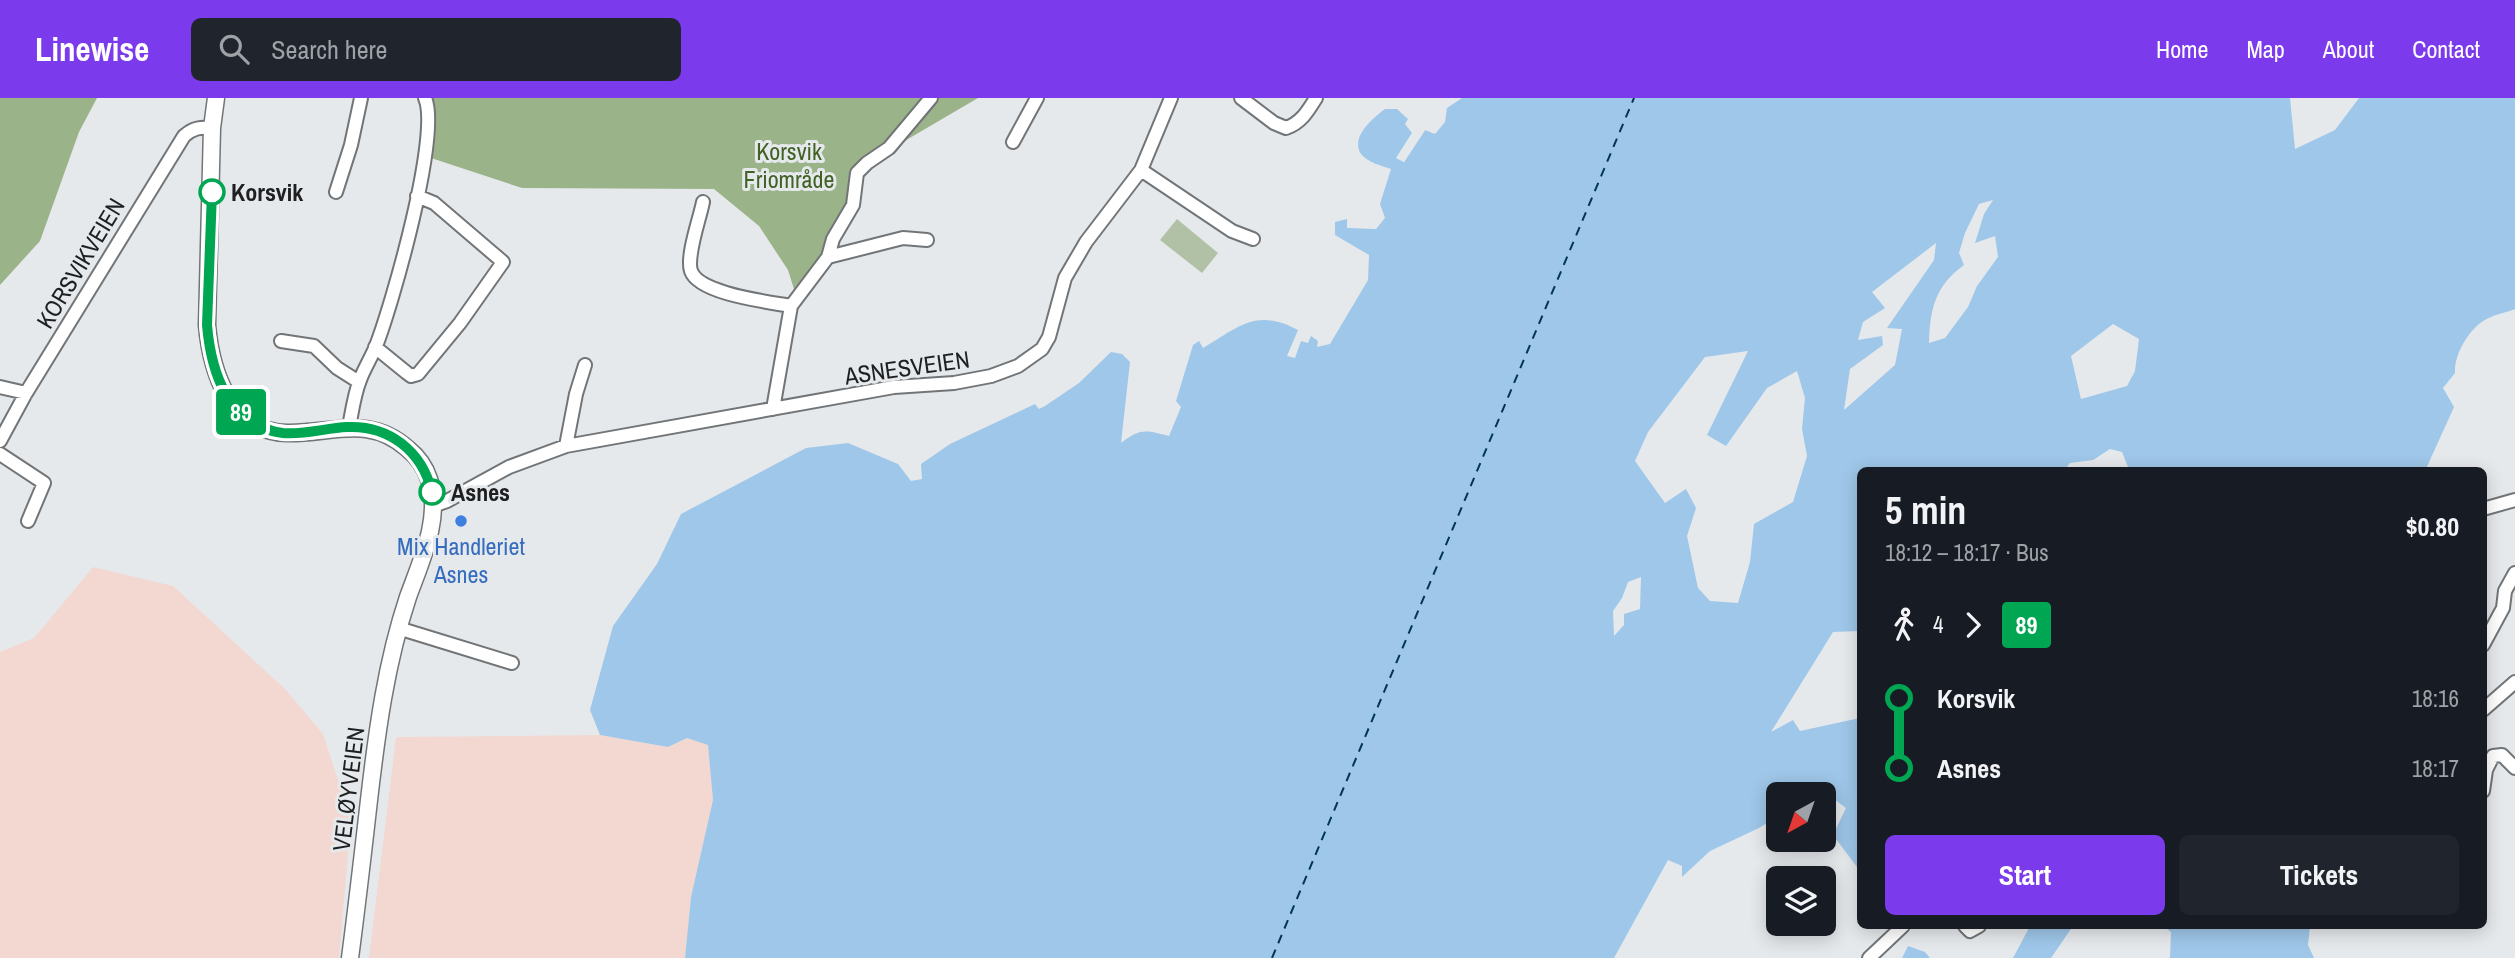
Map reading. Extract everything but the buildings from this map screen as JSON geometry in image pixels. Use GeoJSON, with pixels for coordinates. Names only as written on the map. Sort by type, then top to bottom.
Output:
{"type":"FeatureCollection","features":[{"type":"Feature","properties":{"kind":"main road","name":"VELØYVEIEN"},"geometry":{"type":"LineString","coordinates":[[216,98],[212,128],[207,325],[218,382],[235,408],[258,425],[270,430],[285,433],[349,427],[384,432],[398,439],[413,453],[429,478],[433,506],[426,542],[398,628],[382,701],[350,958]]}},
{"type":"Feature","properties":{"kind":"street"},"geometry":{"type":"LineString","coordinates":[[336,192],[351,145],[361,98]]}},
{"type":"Feature","properties":{"kind":"street"},"geometry":{"type":"LineString","coordinates":[[349,427],[359,382],[375,347],[390,303],[417,196],[429,122],[425,98]]}},
{"type":"Feature","properties":{"kind":"street"},"geometry":{"type":"LineString","coordinates":[[773,409],[791,306],[828,257],[833,239],[853,205],[857,173],[889,148],[931,98]]}},
{"type":"Feature","properties":{"kind":"street"},"geometry":{"type":"LineString","coordinates":[[1013,142],[1037,98]]}},
{"type":"Feature","properties":{"kind":"street","name":"ASNESVEIEN"},"geometry":{"type":"LineString","coordinates":[[433,506],[509,467],[566,446],[894,387],[954,383],[991,376],[1032,358],[1042,349],[1049,337],[1065,278],[1086,242],[1141,170],[1171,98]]}},
{"type":"Feature","properties":{"kind":"street"},"geometry":{"type":"LineString","coordinates":[[1241,98],[1274,123],[1286,128],[1295,125],[1306,114],[1316,98]]}},
{"type":"Feature","properties":{"kind":"street","name":"KORSVIKVEIEN"},"geometry":{"type":"LineString","coordinates":[[0,441],[26,393],[184,136],[200,127],[212,128]]}},
{"type":"Feature","properties":{"kind":"street"},"geometry":{"type":"LineString","coordinates":[[1141,170],[1231,232],[1253,239]]}},
{"type":"Feature","properties":{"kind":"street"},"geometry":{"type":"LineString","coordinates":[[375,347],[411,376],[418,374],[460,323],[503,262],[434,204],[417,196]]}},
{"type":"Feature","properties":{"kind":"street"},"geometry":{"type":"LineString","coordinates":[[703,202],[690,260],[695,279],[717,291],[791,306]]}},
{"type":"Feature","properties":{"kind":"street"},"geometry":{"type":"LineString","coordinates":[[828,257],[903,238],[927,240]]}},
{"type":"Feature","properties":{"kind":"street"},"geometry":{"type":"LineString","coordinates":[[281,341],[314,346],[337,368],[359,382]]}},
{"type":"Feature","properties":{"kind":"street"},"geometry":{"type":"LineString","coordinates":[[566,446],[576,394],[585,365]]}},
{"type":"Feature","properties":{"kind":"street"},"geometry":{"type":"LineString","coordinates":[[0,387],[26,393]]}},
{"type":"Feature","properties":{"kind":"street"},"geometry":{"type":"LineString","coordinates":[[0,454],[44,483],[28,521]]}},
{"type":"Feature","properties":{"kind":"street"},"geometry":{"type":"LineString","coordinates":[[2487,508],[2515,500]]}},
{"type":"Feature","properties":{"kind":"street"},"geometry":{"type":"LineString","coordinates":[[2487,638],[2503,608],[2504,591],[2515,573]]}},
{"type":"Feature","properties":{"kind":"street"},"geometry":{"type":"LineString","coordinates":[[398,628],[512,663]]}},
{"type":"Feature","properties":{"kind":"street"},"geometry":{"type":"LineString","coordinates":[[2487,706],[2515,682]]}},
{"type":"Feature","properties":{"kind":"street"},"geometry":{"type":"LineString","coordinates":[[2487,768],[2493,756],[2502,755],[2515,768]]}},
{"type":"Feature","properties":{"kind":"street"},"geometry":{"type":"LineString","coordinates":[[1869,958],[1900,929]]}},
{"type":"Feature","properties":{"kind":"shaded area"},"geometry":{"type":"Polygon","coordinates":[[[93,567],[173,586],[285,689],[323,734],[351,820],[339,958],[0,958],[0,652],[34,638],[93,567]]]}},
{"type":"Feature","properties":{"kind":"shaded area"},"geometry":{"type":"Polygon","coordinates":[[[600,735],[668,747],[687,738],[708,744],[713,800],[691,897],[685,958],[369,958],[396,737],[600,735]]]}},
{"type":"Feature","properties":{"kind":"green space"},"geometry":{"type":"Polygon","coordinates":[[[0,98],[97,98],[79,132],[40,241],[0,285],[0,98]]]}},
{"type":"Feature","properties":{"kind":"green space","name":"Korsvik Friområde"},"geometry":{"type":"Polygon","coordinates":[[[430,98],[978,98],[867,163],[855,200],[797,299],[788,270],[759,226],[714,189],[522,188],[425,156],[430,98]]]}},
{"type":"Feature","properties":{"kind":"green space"},"geometry":{"type":"Polygon","coordinates":[[[1177,219],[1218,253],[1202,273],[1160,240],[1177,219]]]}},
{"type":"Feature","properties":{"kind":"water"},"geometry":{"type":"Polygon","coordinates":[[[1462,98],[2290,98],[2295,149],[2335,130],[2359,98],[2515,98],[2515,309],[2483,321],[2463,344],[2455,373],[2443,388],[2454,407],[2427,467],[2128,467],[2122,452],[2110,449],[2093,460],[2070,463],[2067,467],[1857,467],[1857,631],[1833,632],[1771,732],[1793,720],[1800,731],[1857,719],[1857,867],[1836,839],[1836,829],[1846,808],[1836,800],[1836,782],[1766,782],[1766,824],[1710,851],[1682,877],[1682,866],[1668,860],[1614,958],[685,958],[691,897],[713,800],[708,745],[687,738],[668,747],[600,735],[590,710],[613,626],[657,564],[681,514],[806,448],[848,443],[898,464],[911,481],[922,479],[921,464],[950,444],[1035,404],[1039,409],[1045,406],[1079,383],[1111,352],[1122,354],[1130,362],[1121,443],[1144,432],[1169,436],[1181,407],[1176,401],[1193,345],[1199,341],[1203,348],[1249,322],[1271,320],[1298,330],[1287,356],[1295,358],[1301,341],[1308,343],[1311,336],[1318,341],[1317,347],[1330,344],[1368,280],[1369,255],[1335,235],[1335,222],[1347,219],[1347,228],[1376,229],[1385,218],[1380,204],[1391,169],[1361,154],[1358,141],[1364,128],[1385,109],[1397,109],[1408,119],[1405,124],[1412,133],[1397,158],[1404,162],[1425,130],[1435,134],[1445,122],[1447,108],[1462,98]],[[1993,200],[1979,204],[1965,233],[1959,253],[1964,265],[1940,290],[1933,309],[1929,343],[1945,338],[1968,307],[1977,286],[1998,257],[1995,236],[1975,243],[1984,214],[1993,200]],[[1936,243],[1872,292],[1885,308],[1863,322],[1858,340],[1882,336],[1883,345],[1850,369],[1844,410],[1895,365],[1902,329],[1887,328],[1934,260],[1936,243]],[[2113,324],[2071,356],[2081,399],[2127,386],[2135,371],[2139,339],[2113,324]],[[1748,351],[1705,357],[1648,432],[1635,461],[1665,503],[1686,489],[1696,508],[1687,536],[1698,588],[1710,601],[1738,603],[1750,562],[1754,524],[1793,502],[1807,456],[1802,429],[1805,398],[1797,371],[1767,388],[1726,446],[1707,435],[1748,351]],[[1641,577],[1628,582],[1613,611],[1614,636],[1624,625],[1624,614],[1640,609],[1641,577]]]}},
{"type":"Feature","properties":{"kind":"water"},"geometry":{"type":"Polygon","coordinates":[[[2028,929],[2071,929],[2051,958],[2013,958],[2028,929]]]}},
{"type":"Feature","properties":{"kind":"water"},"geometry":{"type":"Polygon","coordinates":[[[2167,929],[2310,929],[2308,945],[2314,958],[2170,958],[2171,932],[2167,929]]]}},
{"type":"Feature","properties":{"kind":"water"},"geometry":{"type":"Polygon","coordinates":[[[1908,946],[1925,952],[1930,958],[1902,958],[1908,946]]]}},
{"type":"Feature","properties":{"kind":"pier"},"geometry":{"type":"Polygon","coordinates":[[[1425,130],[1404,162],[1396,158],[1412,133],[1415,133],[1403,157],[1420,131],[1425,130]]]}},
{"type":"Feature","properties":{"kind":"ferry route"},"geometry":{"type":"LineString","coordinates":[[1272,958],[1634,98]]}},
{"type":"Feature","properties":{"kind":"bus line","name":"89"},"geometry":{"type":"LineString","coordinates":[[212,192],[207,325],[214,371],[226,396],[246,417],[270,430],[285,433],[349,427],[384,432],[398,439],[422,464],[432,492]]}},
{"type":"Feature","properties":{"kind":"place","name":"Korsvik"},"geometry":{"type":"Point","coordinates":[212,192]}},
{"type":"Feature","properties":{"kind":"place","name":"Asnes"},"geometry":{"type":"Point","coordinates":[432,492]}},
{"type":"Feature","properties":{"kind":"place","name":"Mix Handleriet Asnes"},"geometry":{"type":"Point","coordinates":[461,521]}}]}
